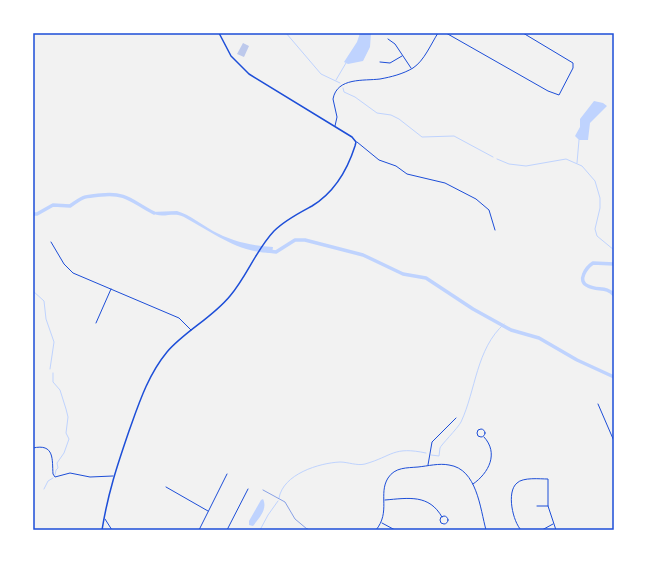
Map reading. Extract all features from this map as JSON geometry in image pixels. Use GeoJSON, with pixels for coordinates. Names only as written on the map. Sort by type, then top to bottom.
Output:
{"type":"FeatureCollection","features":[{"type":"Feature","properties":{"kind":"street"},"geometry":{"type":"LineString","coordinates":[[219,33],[228,51],[244,69],[352,137],[356,142],[364,146],[379,160],[396,166],[408,174],[445,183],[476,198],[488,210],[495,230]]}},
{"type":"Feature","properties":{"kind":"street"},"geometry":{"type":"LineString","coordinates":[[334,126],[337,117],[333,97],[340,87],[352,81],[392,76],[412,69],[419,62],[438,33]]}},
{"type":"Feature","properties":{"kind":"street"},"geometry":{"type":"LineString","coordinates":[[446,33],[548,91],[559,95],[573,68],[573,63],[523,33]]}},
{"type":"Feature","properties":{"kind":"street"},"geometry":{"type":"LineString","coordinates":[[388,39],[395,44],[412,69]]}},
{"type":"Feature","properties":{"kind":"street"},"geometry":{"type":"LineString","coordinates":[[380,62],[390,63],[403,55]]}},
{"type":"Feature","properties":{"kind":"street"},"geometry":{"type":"LineString","coordinates":[[102,530],[113,476],[150,377],[166,353],[225,302],[237,287],[265,243],[279,227],[320,200],[333,189],[348,166],[356,142]]}},
{"type":"Feature","properties":{"kind":"street"},"geometry":{"type":"LineString","coordinates":[[51,242],[68,269],[179,318],[191,330]]}},
{"type":"Feature","properties":{"kind":"street"},"geometry":{"type":"LineString","coordinates":[[96,323],[111,289]]}},
{"type":"Feature","properties":{"kind":"street"},"geometry":{"type":"LineString","coordinates":[[598,404],[614,441]]}},
{"type":"Feature","properties":{"kind":"street"},"geometry":{"type":"LineString","coordinates":[[428,466],[432,442],[456,418]]}},
{"type":"Feature","properties":{"kind":"street"},"geometry":{"type":"LineString","coordinates":[[473,484],[485,474],[490,464],[490,448],[484,437],[484,430],[479,429],[477,434],[484,437]]}},
{"type":"Feature","properties":{"kind":"street"},"geometry":{"type":"LineString","coordinates":[[33,448],[42,447],[52,453],[53,473],[55,477],[70,473],[90,477],[113,476]]}},
{"type":"Feature","properties":{"kind":"street"},"geometry":{"type":"LineString","coordinates":[[376,530],[382,522],[386,483],[394,472],[400,469],[444,464],[455,466],[464,473],[473,484],[486,530]]}},
{"type":"Feature","properties":{"kind":"street"},"geometry":{"type":"LineString","coordinates":[[204,530],[200,529],[227,474]]}},
{"type":"Feature","properties":{"kind":"street"},"geometry":{"type":"LineString","coordinates":[[521,530],[515,522],[511,505],[514,486],[520,482],[548,479],[548,506],[556,530]]}},
{"type":"Feature","properties":{"kind":"street"},"geometry":{"type":"LineString","coordinates":[[166,487],[208,511]]}},
{"type":"Feature","properties":{"kind":"street"},"geometry":{"type":"LineString","coordinates":[[227,530],[248,489]]}},
{"type":"Feature","properties":{"kind":"street"},"geometry":{"type":"LineString","coordinates":[[385,500],[424,500],[434,505],[442,517],[446,517],[448,519],[446,524],[440,522],[442,517]]}},
{"type":"Feature","properties":{"kind":"street"},"geometry":{"type":"LineString","coordinates":[[537,506],[548,506]]}},
{"type":"Feature","properties":{"kind":"street"},"geometry":{"type":"LineString","coordinates":[[104,518],[112,530]]}},
{"type":"Feature","properties":{"kind":"street"},"geometry":{"type":"LineString","coordinates":[[382,522],[396,530],[403,530]]}},
{"type":"Feature","properties":{"kind":"street"},"geometry":{"type":"LineString","coordinates":[[542,530],[554,524]]}},
{"type":"Feature","properties":{"kind":"lane"},"geometry":{"type":"LineString","coordinates":[[263,490],[286,503],[296,520],[308,530]]}},
{"type":"Feature","properties":{"kind":"water"},"geometry":{"type":"Polygon","coordinates":[[[360,33],[371,33],[370,47],[363,61],[348,64],[344,62],[357,42],[360,33]]]}},
{"type":"Feature","properties":{"kind":"water"},"geometry":{"type":"Polygon","coordinates":[[[594,101],[603,103],[607,106],[590,123],[588,140],[579,140],[575,136],[580,127],[580,119],[594,101]]]}},
{"type":"Feature","properties":{"kind":"water"},"geometry":{"type":"Polygon","coordinates":[[[177,211],[227,238],[250,244],[273,247],[272,253],[260,252],[237,246],[180,215],[163,216],[151,212],[177,211]]]}},
{"type":"Feature","properties":{"kind":"water"},"geometry":{"type":"Polygon","coordinates":[[[263,499],[264,510],[253,526],[249,525],[249,521],[263,499]]]}},
{"type":"Feature","properties":{"kind":"building"},"geometry":{"type":"Polygon","coordinates":[[[243,43],[249,46],[244,57],[237,54],[243,43]]]}},
{"type":"Feature","properties":{"kind":"waterway"},"geometry":{"type":"LineString","coordinates":[[286,33],[321,74],[340,83]]}},
{"type":"Feature","properties":{"kind":"waterway"},"geometry":{"type":"LineString","coordinates":[[336,80],[346,63]]}},
{"type":"Feature","properties":{"kind":"waterway"},"geometry":{"type":"LineString","coordinates":[[343,88],[344,92],[355,97],[377,113],[391,115],[399,119],[422,137],[454,136],[493,157]]}},
{"type":"Feature","properties":{"kind":"waterway"},"geometry":{"type":"LineString","coordinates":[[577,163],[579,140]]}},
{"type":"Feature","properties":{"kind":"waterway"},"geometry":{"type":"LineString","coordinates":[[497,159],[509,164],[526,166],[566,159],[582,166],[595,181],[600,198],[600,208],[595,229],[597,236],[614,250]]}},
{"type":"Feature","properties":{"kind":"waterway"},"geometry":{"type":"LineString","coordinates":[[33,214],[37,214],[53,205],[70,206],[85,197],[110,194],[123,196],[154,213]]}},
{"type":"Feature","properties":{"kind":"waterway"},"geometry":{"type":"LineString","coordinates":[[268,251],[276,252],[295,240],[305,240],[363,255],[403,274],[426,278],[473,309],[511,330],[539,338],[577,360],[614,377]]}},
{"type":"Feature","properties":{"kind":"waterway"},"geometry":{"type":"LineString","coordinates":[[614,264],[593,263],[588,268],[583,278],[583,281],[588,286],[608,290],[614,295]]}},
{"type":"Feature","properties":{"kind":"waterway"},"geometry":{"type":"LineString","coordinates":[[33,291],[44,301],[46,319],[54,342],[50,369]]}},
{"type":"Feature","properties":{"kind":"waterway"},"geometry":{"type":"LineString","coordinates":[[431,455],[439,456],[440,448],[461,422],[482,358],[495,334],[504,324]]}},
{"type":"Feature","properties":{"kind":"waterway"},"geometry":{"type":"LineString","coordinates":[[53,373],[53,382],[60,390],[68,417],[66,433],[69,439],[64,453],[57,463],[58,468],[55,475]]}},
{"type":"Feature","properties":{"kind":"waterway"},"geometry":{"type":"LineString","coordinates":[[279,498],[287,482],[303,471],[322,465],[340,462],[359,465],[365,464],[400,451],[426,453]]}},
{"type":"Feature","properties":{"kind":"waterway"},"geometry":{"type":"LineString","coordinates":[[44,489],[48,481],[53,478]]}},
{"type":"Feature","properties":{"kind":"waterway"},"geometry":{"type":"LineString","coordinates":[[260,530],[278,501]]}}]}
